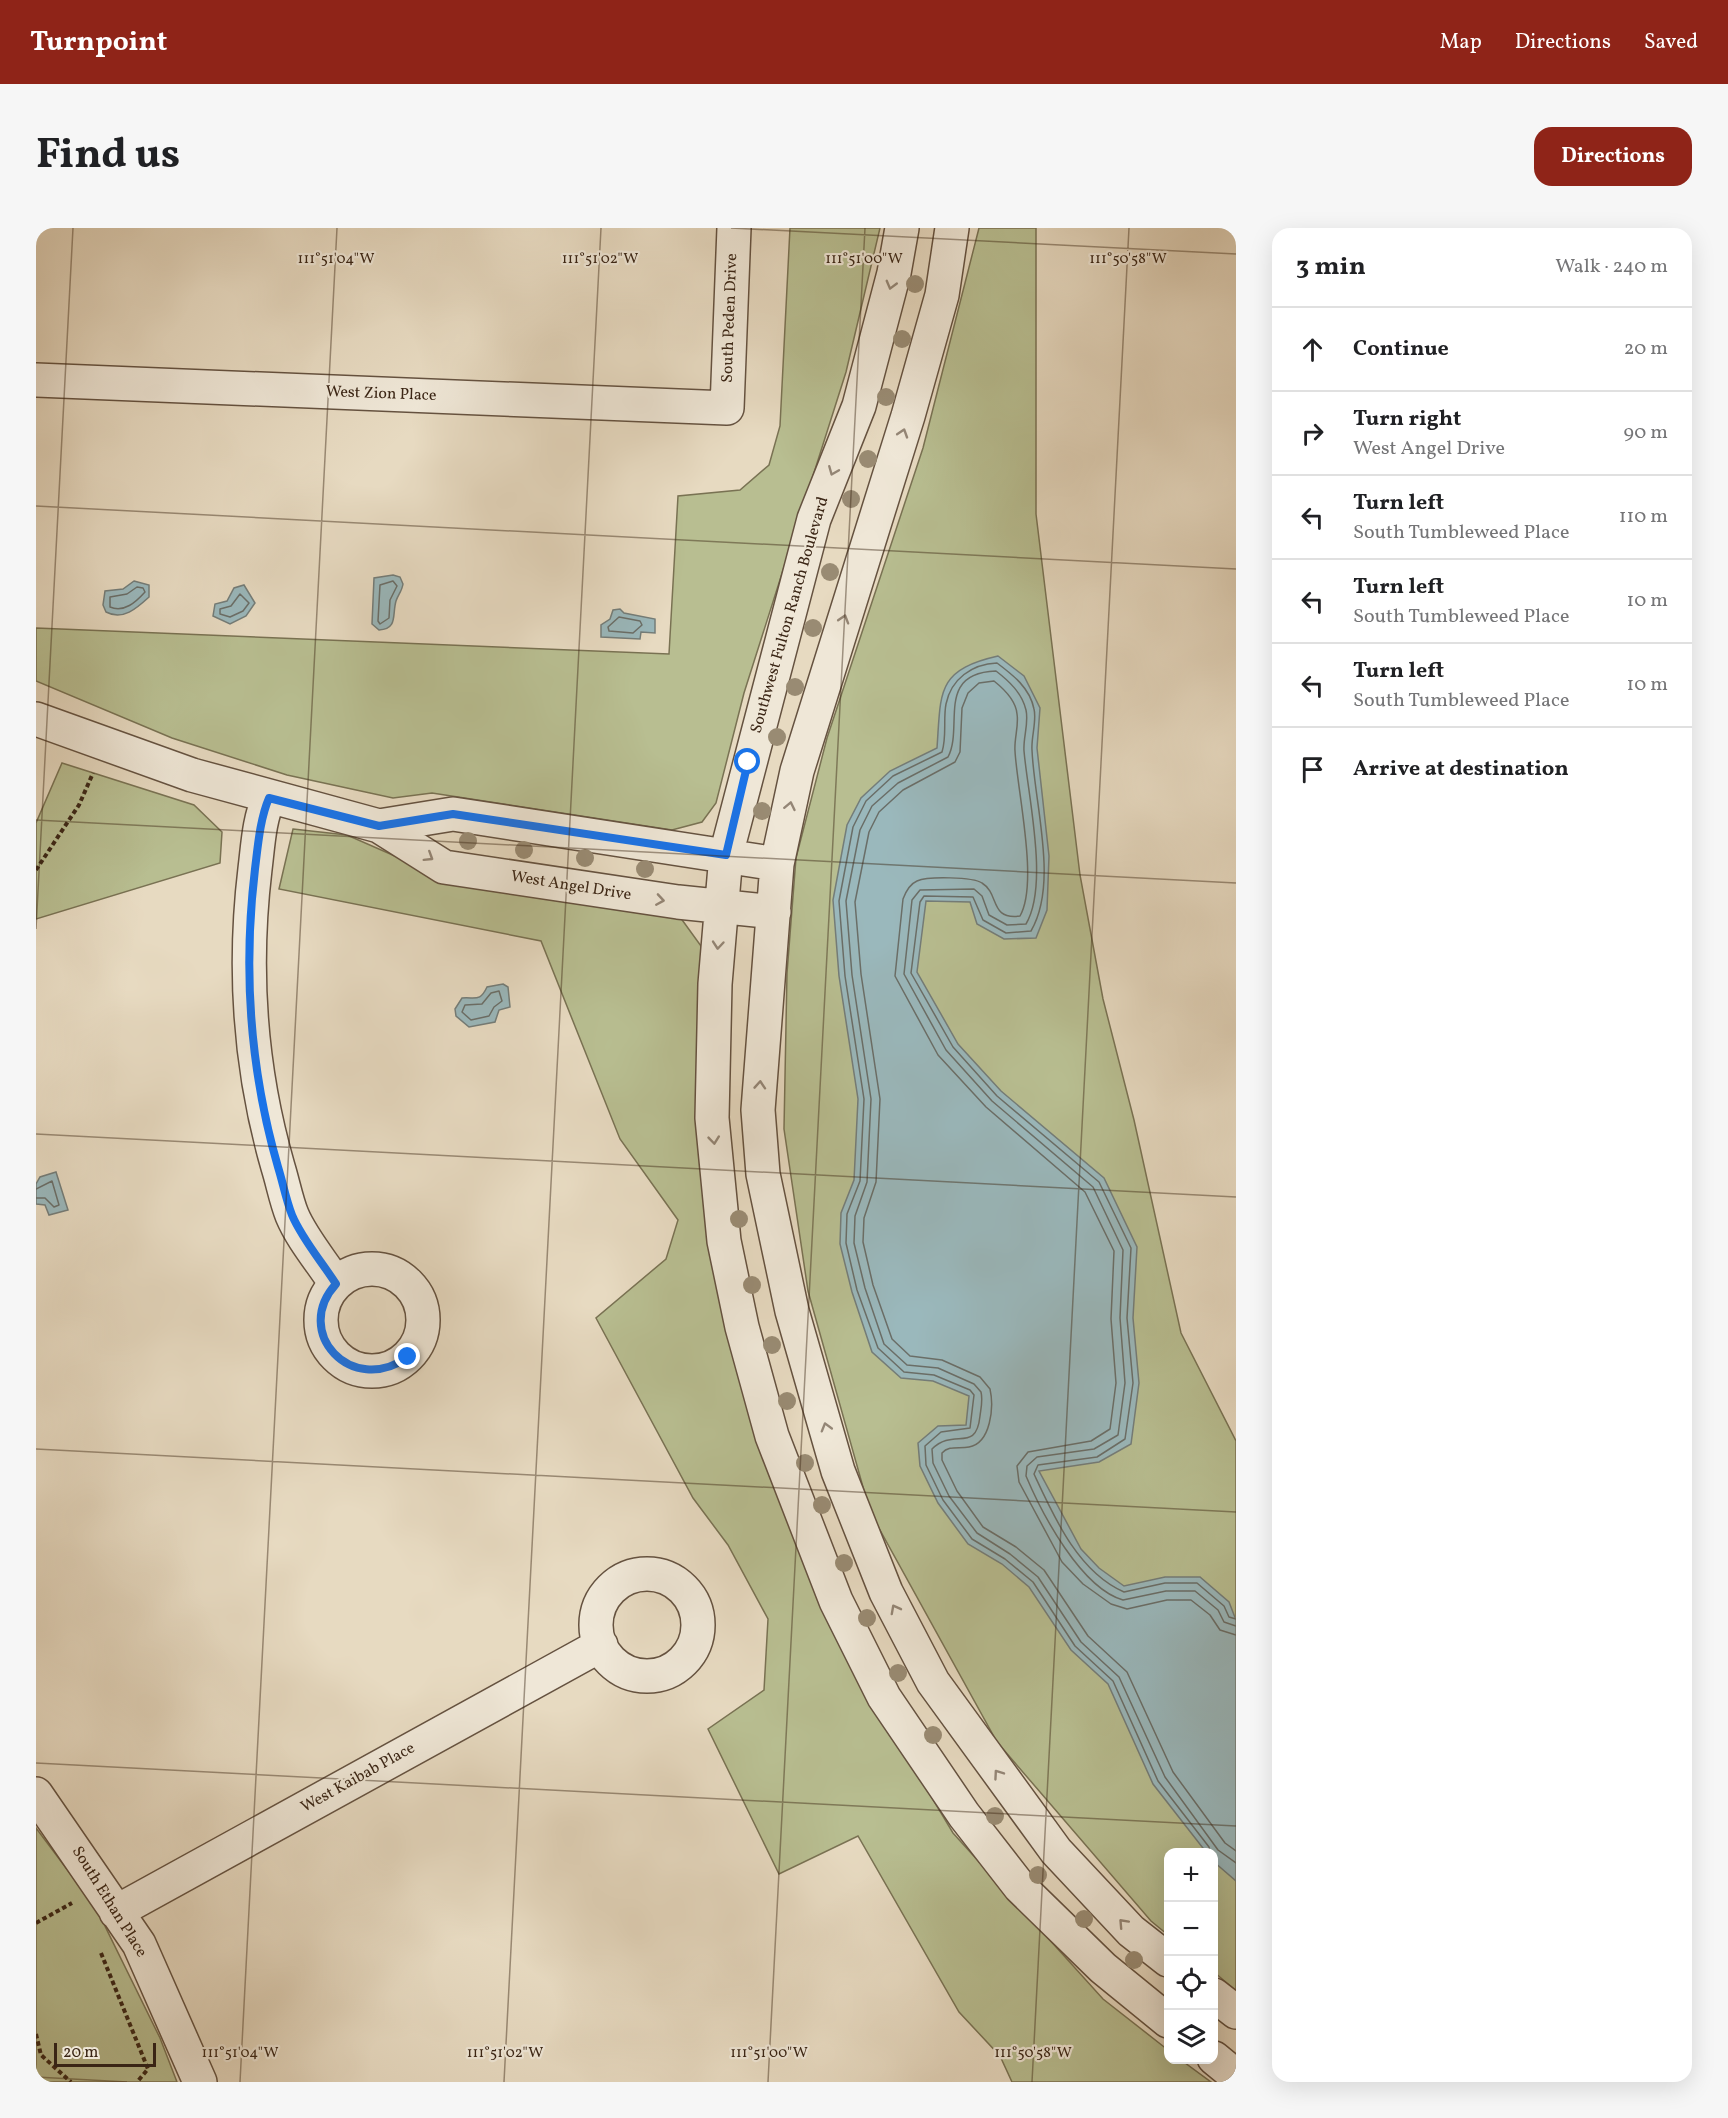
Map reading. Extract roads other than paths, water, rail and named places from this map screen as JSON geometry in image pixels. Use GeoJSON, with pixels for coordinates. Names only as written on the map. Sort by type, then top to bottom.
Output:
{"type":"FeatureCollection","features":[{"type":"Feature","properties":{"kind":"street","name":"South Peden Drive"},"geometry":{"type":"LineString","coordinates":[[727,408],[734,228]]}},
{"type":"Feature","properties":{"kind":"street","name":"Southwest Fulton Ranch Boulevard"},"geometry":{"type":"LineString","coordinates":[[902,228],[894,273],[859,406],[814,519],[726,855],[715,984],[712,1118],[724,1241],[742,1327],[772,1436],[836,1601],[884,1697],[964,1815],[1020,1887],[1103,1968],[1164,2018]]}},
{"type":"Feature","properties":{"kind":"street"},"geometry":{"type":"LineString","coordinates":[[952,228],[942,295],[908,416],[797,771],[777,864],[758,1110],[763,1174],[792,1311],[838,1471],[886,1592],[933,1682],[1056,1851],[1131,1931],[1164,1957]]}},
{"type":"Feature","properties":{"kind":"street","name":"West Zion Place"},"geometry":{"type":"LineString","coordinates":[[36,380],[727,408]]}},
{"type":"Feature","properties":{"kind":"street","name":"West Angel Drive"},"geometry":{"type":"LineString","coordinates":[[36,719],[124,752],[269,798],[379,826],[444,867],[722,908],[774,912]]}},
{"type":"Feature","properties":{"kind":"street"},"geometry":{"type":"LineString","coordinates":[[269,798],[258,846],[249,947],[250,1003],[257,1073],[268,1132],[292,1216],[336,1284]]}},
{"type":"Feature","properties":{"kind":"street","name":"West Angel Drive"},"geometry":{"type":"LineString","coordinates":[[379,826],[453,814],[777,864]]}},
{"type":"Feature","properties":{"kind":"street","name":"West Kaibab Place"},"geometry":{"type":"LineString","coordinates":[[116,1912],[601,1644]]}},
{"type":"Feature","properties":{"kind":"street","name":"South Ethan Place"},"geometry":{"type":"LineString","coordinates":[[36,1794],[139,1944],[200,2082]]}},
{"type":"Feature","properties":{"kind":"street"},"geometry":{"type":"LineString","coordinates":[[1218,1998],[1236,2012]]}},
{"type":"Feature","properties":{"kind":"street"},"geometry":{"type":"LineString","coordinates":[[1218,2061],[1236,2076]]}},
{"type":"Feature","properties":{"kind":"water"},"geometry":{"type":"Polygon","coordinates":[[[393,575],[400,577],[403,584],[396,601],[392,624],[379,630],[372,624],[374,578],[393,575]]]}},
{"type":"Feature","properties":{"kind":"water"},"geometry":{"type":"Polygon","coordinates":[[[134,581],[149,585],[149,597],[135,609],[124,614],[106,612],[103,605],[105,591],[123,589],[134,581]]]}},
{"type":"Feature","properties":{"kind":"water"},"geometry":{"type":"Polygon","coordinates":[[[244,585],[255,603],[246,616],[230,624],[213,616],[215,604],[227,601],[234,588],[244,585]]]}},
{"type":"Feature","properties":{"kind":"water"},"geometry":{"type":"Polygon","coordinates":[[[620,609],[624,613],[655,619],[655,633],[641,632],[640,639],[601,637],[601,625],[610,619],[613,610],[620,609]]]}},
{"type":"Feature","properties":{"kind":"water"},"geometry":{"type":"Polygon","coordinates":[[[998,656],[1024,676],[1040,708],[1037,748],[1049,856],[1047,910],[1036,938],[1004,939],[977,924],[970,902],[926,901],[917,972],[958,1044],[1001,1091],[1104,1178],[1137,1247],[1133,1318],[1139,1383],[1131,1444],[1099,1462],[1039,1471],[1081,1549],[1099,1568],[1124,1586],[1165,1577],[1200,1577],[1229,1602],[1236,1620],[1236,1881],[1218,1865],[1218,1848],[1203,1848],[1153,1784],[1108,1684],[1071,1650],[1029,1587],[1002,1564],[968,1544],[938,1503],[920,1466],[918,1443],[938,1426],[966,1425],[969,1396],[933,1381],[901,1378],[872,1352],[852,1292],[840,1244],[841,1213],[854,1180],[858,1099],[839,976],[833,900],[847,825],[861,798],[890,771],[937,748],[942,698],[946,686],[963,668],[998,656]]]}},
{"type":"Feature","properties":{"kind":"water"},"geometry":{"type":"Polygon","coordinates":[[[503,984],[508,987],[510,1007],[499,1010],[495,1022],[469,1027],[456,1016],[455,1009],[462,998],[480,997],[487,987],[503,984]]]}},
{"type":"Feature","properties":{"kind":"water"},"geometry":{"type":"Polygon","coordinates":[[[56,1172],[68,1210],[49,1215],[45,1205],[36,1204],[36,1184],[40,1177],[56,1172]]]}}]}
